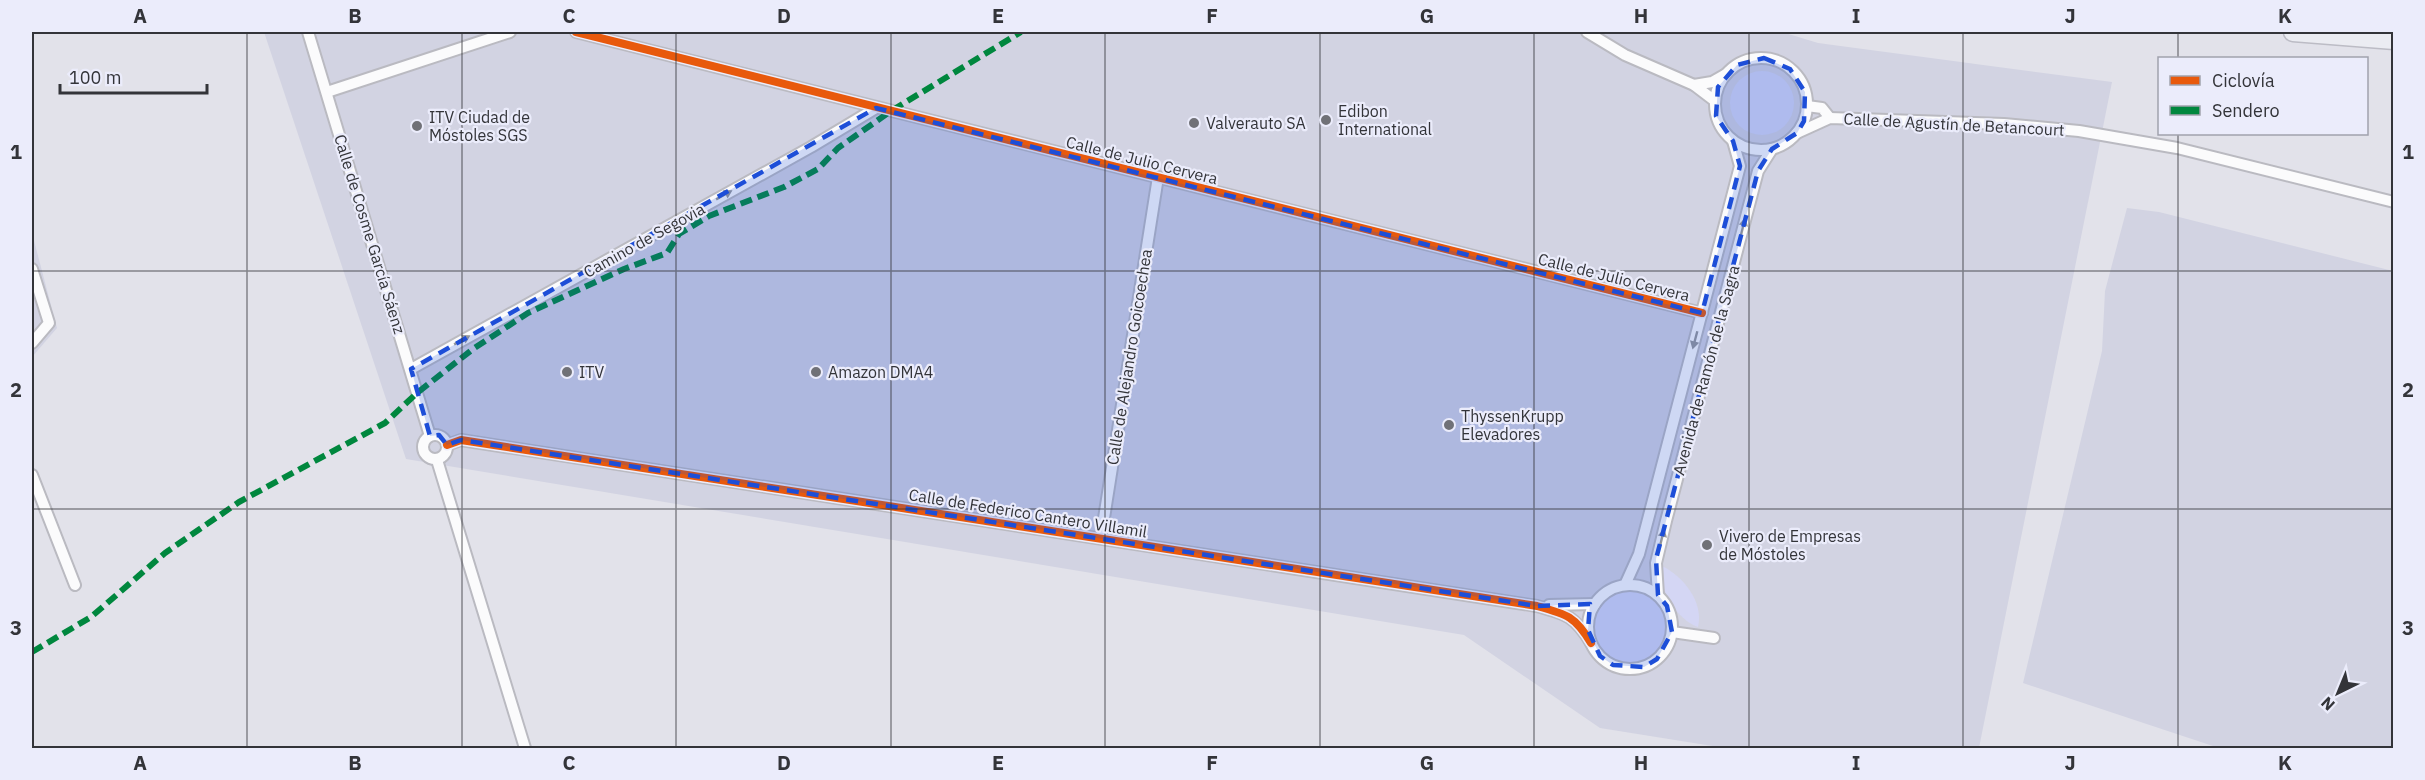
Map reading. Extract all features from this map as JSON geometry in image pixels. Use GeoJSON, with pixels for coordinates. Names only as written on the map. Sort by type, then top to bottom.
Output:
{"type":"FeatureCollection","features":[{"type":"Feature","properties":{"kind":"highway"},"geometry":{"type":"LineString","coordinates":[[2294,32],[2391,40]]}},
{"type":"Feature","properties":{"kind":"street","name":"Calle de Cosme García Sáenz"},"geometry":{"type":"LineString","coordinates":[[308,32],[411,369],[429,436]]}},
{"type":"Feature","properties":{"kind":"street"},"geometry":{"type":"LineString","coordinates":[[327,92],[510,32]]}},
{"type":"Feature","properties":{"kind":"street","name":"Calle de Julio Cervera"},"geometry":{"type":"LineString","coordinates":[[576,32],[1702,313]]}},
{"type":"Feature","properties":{"kind":"street"},"geometry":{"type":"LineString","coordinates":[[1587,32],[1625,55],[1694,86],[1715,101]]}},
{"type":"Feature","properties":{"kind":"street"},"geometry":{"type":"LineString","coordinates":[[1694,86],[1712,82],[1750,59],[1764,58],[1778,61],[1799,79],[1807,106],[1804,121],[1797,133],[1785,143],[1772,149],[1752,149],[1733,141],[1723,130],[1716,116],[1715,101],[1718,87],[1726,74]]}},
{"type":"Feature","properties":{"kind":"street","name":"Calle de Agustín de Betancourt"},"geometry":{"type":"LineString","coordinates":[[1807,106],[1822,108],[1830,118]]}},
{"type":"Feature","properties":{"kind":"street","name":"Camino de Segovia"},"geometry":{"type":"LineString","coordinates":[[411,369],[811,147],[876,108]]}},
{"type":"Feature","properties":{"kind":"street","name":"Calle de Agustín de Betancourt"},"geometry":{"type":"LineString","coordinates":[[1797,133],[1830,118],[2004,124],[2079,131],[2177,148],[2394,202]]}},
{"type":"Feature","properties":{"kind":"street","name":"Avenida de Ramón de la Sagra"},"geometry":{"type":"LineString","coordinates":[[1625,585],[1639,554],[1740,166],[1733,141]]}},
{"type":"Feature","properties":{"kind":"street","name":"Avenida de Ramón de la Sagra"},"geometry":{"type":"LineString","coordinates":[[1658,595],[1656,563],[1659,550],[1758,171],[1772,149]]}},
{"type":"Feature","properties":{"kind":"street","name":"Calle de Alejandro Goicoechea"},"geometry":{"type":"LineString","coordinates":[[1101,537],[1158,177]]}},
{"type":"Feature","properties":{"kind":"street"},"geometry":{"type":"LineString","coordinates":[[32,269],[49,322],[32,342]]}},
{"type":"Feature","properties":{"kind":"street"},"geometry":{"type":"LineString","coordinates":[[429,436],[440,436],[447,445],[445,454],[437,460],[427,457],[423,452],[423,445],[429,436]]}},
{"type":"Feature","properties":{"kind":"street","name":"Calle de Federico Cantero Villamil"},"geometry":{"type":"LineString","coordinates":[[447,445],[460,440],[1537,606],[1570,616],[1580,624],[1591,643]]}},
{"type":"Feature","properties":{"kind":"street"},"geometry":{"type":"LineString","coordinates":[[437,460],[525,748]]}},
{"type":"Feature","properties":{"kind":"street"},"geometry":{"type":"LineString","coordinates":[[32,475],[75,585]]}},
{"type":"Feature","properties":{"kind":"street"},"geometry":{"type":"LineString","coordinates":[[1625,585],[1648,589],[1658,595],[1667,606],[1672,632],[1667,647],[1657,659],[1644,667],[1628,669],[1612,665],[1600,656],[1591,643],[1588,630],[1589,616],[1595,604],[1613,588],[1625,585]]}},
{"type":"Feature","properties":{"kind":"street","name":"Calle de Federico Cantero Villamil"},"geometry":{"type":"LineString","coordinates":[[1537,606],[1595,604]]}},
{"type":"Feature","properties":{"kind":"street"},"geometry":{"type":"LineString","coordinates":[[1672,632],[1714,638]]}},
{"type":"Feature","properties":{"kind":"highlighted area"},"geometry":{"type":"Polygon","coordinates":[[[1764,58],[1790,69],[1805,92],[1804,121],[1797,133],[1772,149],[1758,171],[1656,559],[1658,595],[1667,606],[1672,632],[1657,659],[1644,667],[1613,665],[1600,656],[1588,630],[1590,604],[1537,606],[461,440],[447,445],[439,435],[430,436],[411,369],[876,108],[1702,313],[1740,166],[1733,141],[1716,116],[1718,87],[1737,65],[1764,58]]]}},
{"type":"Feature","properties":{"kind":"shaded area"},"geometry":{"type":"Polygon","coordinates":[[[264,32],[1782,32],[1818,43],[2112,82],[1979,748],[1725,748],[1600,728],[1464,635],[406,459],[264,32]]]}},
{"type":"Feature","properties":{"kind":"shaded area"},"geometry":{"type":"Polygon","coordinates":[[[1762,71],[1774,73],[1785,80],[1792,91],[1794,103],[1792,115],[1785,126],[1774,133],[1762,135],[1750,133],[1739,126],[1732,115],[1730,103],[1732,91],[1739,80],[1750,73],[1762,71]]]}},
{"type":"Feature","properties":{"kind":"shaded area"},"geometry":{"type":"Polygon","coordinates":[[[2127,208],[2159,212],[2393,271],[2393,748],[2219,748],[2023,683],[2102,351],[2105,291],[2127,208]]]}},
{"type":"Feature","properties":{"kind":"shaded area"},"geometry":{"type":"Polygon","coordinates":[[[32,233],[57,328],[32,357],[32,233]]]}},
{"type":"Feature","properties":{"kind":"shaded area"},"geometry":{"type":"Polygon","coordinates":[[[1662,566],[1684,583],[1695,599],[1698,608],[1698,627],[1683,618],[1670,602],[1661,575],[1662,566]]]}},
{"type":"Feature","properties":{"kind":"shaded area"},"geometry":{"type":"Polygon","coordinates":[[[1630,591],[1650,597],[1660,607],[1666,627],[1660,647],[1650,657],[1630,663],[1610,657],[1600,647],[1594,627],[1600,607],[1610,597],[1630,591]]]}},
{"type":"Feature","properties":{"kind":"marked path"},"geometry":{"type":"LineString","coordinates":[[32,652],[91,617],[165,553],[239,502],[385,423],[417,393],[473,349],[528,313],[624,269],[667,253],[679,234],[709,216],[784,187],[818,169],[838,148],[891,111],[1021,32]]}},
{"type":"Feature","properties":{"kind":"cycle path"},"geometry":{"type":"LineString","coordinates":[[576,32],[1702,313]]}},
{"type":"Feature","properties":{"kind":"cycle path"},"geometry":{"type":"LineString","coordinates":[[447,445],[461,440],[1537,606],[1569,617],[1580,627],[1591,643]]}},
{"type":"Feature","properties":{"kind":"place","name":"Edibon International"},"geometry":{"type":"Point","coordinates":[1326,120]}},
{"type":"Feature","properties":{"kind":"place","name":"Valverauto SA"},"geometry":{"type":"Point","coordinates":[1194,123]}},
{"type":"Feature","properties":{"kind":"place","name":"ITV Ciudad de Móstoles SGS"},"geometry":{"type":"Point","coordinates":[417,126]}},
{"type":"Feature","properties":{"kind":"place","name":"ITV"},"geometry":{"type":"Point","coordinates":[567,372]}},
{"type":"Feature","properties":{"kind":"place","name":"Amazon DMA4"},"geometry":{"type":"Point","coordinates":[816,372]}},
{"type":"Feature","properties":{"kind":"place","name":"ThyssenKrupp Elevadores"},"geometry":{"type":"Point","coordinates":[1449,425]}},
{"type":"Feature","properties":{"kind":"place","name":"Vivero de Empresas de Móstoles"},"geometry":{"type":"Point","coordinates":[1707,545]}}]}
